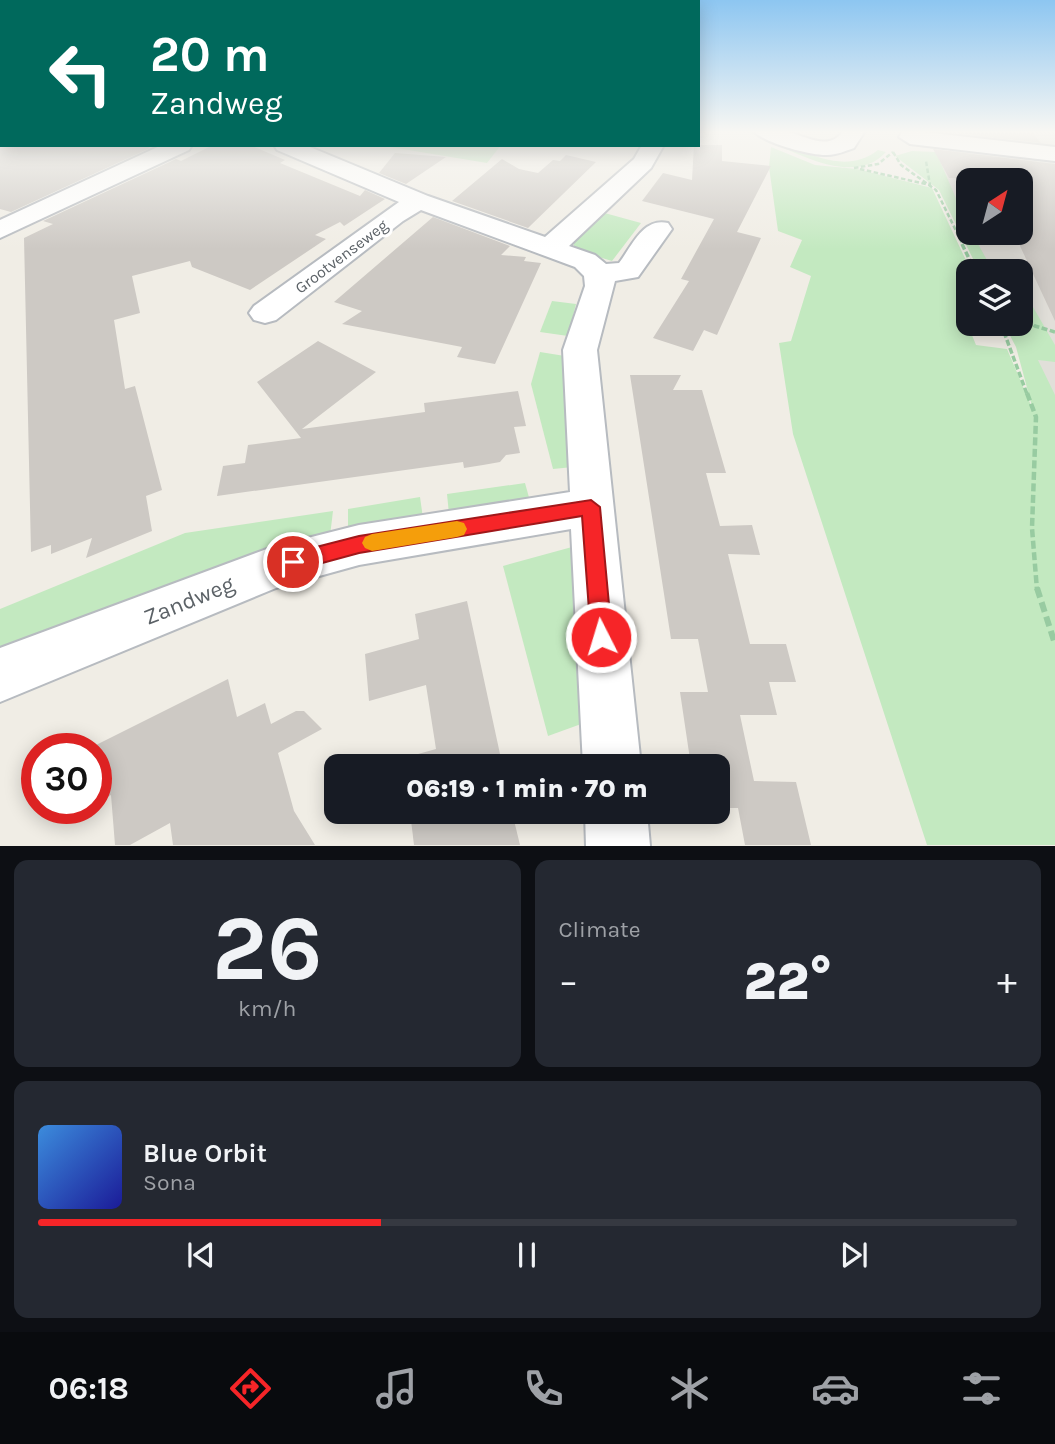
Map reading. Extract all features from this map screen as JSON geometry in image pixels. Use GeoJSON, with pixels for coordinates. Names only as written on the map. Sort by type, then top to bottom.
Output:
{"type":"FeatureCollection","features":[{"type":"Feature","properties":{"kind":"street"},"geometry":{"type":"LineString","coordinates":[[0,230],[127,170]]}},
{"type":"Feature","properties":{"kind":"street","name":"Grootvenseweg"},"geometry":{"type":"LineString","coordinates":[[346,170],[419,201],[585,261],[599,274]]}},
{"type":"Feature","properties":{"kind":"street"},"geometry":{"type":"LineString","coordinates":[[550,248],[635,170]]}},
{"type":"Feature","properties":{"kind":"street","name":"Grootvenseweg"},"geometry":{"type":"LineString","coordinates":[[265,313],[394,215],[419,201]]}},
{"type":"Feature","properties":{"kind":"street"},"geometry":{"type":"LineString","coordinates":[[611,754],[580,349],[600,286],[599,274],[628,271],[658,229]]}},
{"type":"Feature","properties":{"kind":"street","name":"Zandweg"},"geometry":{"type":"LineString","coordinates":[[0,675],[272,568],[359,545],[591,507]]}},
{"type":"Feature","properties":{"kind":"street"},"geometry":{"type":"LineString","coordinates":[[617,824],[618,845]]}},
{"type":"Feature","properties":{"kind":"path"},"geometry":{"type":"LineString","coordinates":[[864,170],[930,185]]}},
{"type":"Feature","properties":{"kind":"path"},"geometry":{"type":"LineString","coordinates":[[909,170],[936,190],[969,259]]}},
{"type":"Feature","properties":{"kind":"path"},"geometry":{"type":"LineString","coordinates":[[1033,325],[1055,332]]}},
{"type":"Feature","properties":{"kind":"path"},"geometry":{"type":"LineString","coordinates":[[1006,336],[1036,417],[1032,527],[1034,573],[1039,603],[1055,643]]}},
{"type":"Feature","properties":{"kind":"shaded area"},"geometry":{"type":"Polygon","coordinates":[[[940,170],[956,170],[956,204],[940,170]]]}},
{"type":"Feature","properties":{"kind":"shaded area"},"geometry":{"type":"Polygon","coordinates":[[[1033,170],[1055,170],[1055,407],[1025,336],[1033,336],[1033,259],[983,259],[976,245],[1033,245],[1033,170]]]}},
{"type":"Feature","properties":{"kind":"green space"},"geometry":{"type":"Polygon","coordinates":[[[769,170],[863,170],[932,188],[956,239],[956,245],[959,245],[965,259],[956,259],[956,336],[972,336],[976,345],[1007,349],[1033,410],[1016,347],[1010,336],[1033,336],[1033,307],[1055,345],[1055,362],[1038,360],[1055,395],[1055,845],[927,845],[793,434],[779,343],[791,341],[811,276],[790,267],[802,240],[778,231],[769,170]]]}},
{"type":"Feature","properties":{"kind":"green space"},"geometry":{"type":"Polygon","coordinates":[[[914,170],[944,170],[956,198],[956,224],[939,190],[914,170]]]}},
{"type":"Feature","properties":{"kind":"green space"},"geometry":{"type":"Polygon","coordinates":[[[601,212],[641,223],[612,261],[582,252],[574,246],[573,240],[601,212]]]}},
{"type":"Feature","properties":{"kind":"green space"},"geometry":{"type":"Polygon","coordinates":[[[966,245],[979,245],[986,259],[973,259],[966,245]]]}},
{"type":"Feature","properties":{"kind":"green space"},"geometry":{"type":"Polygon","coordinates":[[[552,301],[576,304],[568,336],[540,332],[552,301]]]}},
{"type":"Feature","properties":{"kind":"green space"},"geometry":{"type":"Polygon","coordinates":[[[540,352],[571,357],[573,467],[553,469],[531,384],[540,352]]]}},
{"type":"Feature","properties":{"kind":"green space"},"geometry":{"type":"Polygon","coordinates":[[[525,483],[530,501],[449,514],[447,494],[525,483]]]}},
{"type":"Feature","properties":{"kind":"green space"},"geometry":{"type":"Polygon","coordinates":[[[420,497],[423,518],[348,531],[348,509],[420,497]]]}},
{"type":"Feature","properties":{"kind":"green space"},"geometry":{"type":"Polygon","coordinates":[[[333,511],[330,536],[0,660],[0,609],[185,533],[333,511]]]}},
{"type":"Feature","properties":{"kind":"green space"},"geometry":{"type":"Polygon","coordinates":[[[572,547],[595,719],[548,736],[503,566],[572,547]]]}},
{"type":"Feature","properties":{"kind":"building"},"geometry":{"type":"Polygon","coordinates":[[[0,170],[101,170],[11,212],[0,209],[0,170]]]}},
{"type":"Feature","properties":{"kind":"building"},"geometry":{"type":"Polygon","coordinates":[[[151,170],[298,170],[360,196],[365,190],[385,199],[344,226],[340,222],[315,235],[326,239],[250,290],[192,267],[190,261],[132,276],[140,313],[114,320],[125,389],[135,386],[162,490],[146,496],[152,531],[86,558],[92,538],[51,554],[51,545],[31,552],[24,238],[53,224],[43,221],[151,170]]]}},
{"type":"Feature","properties":{"kind":"building"},"geometry":{"type":"Polygon","coordinates":[[[381,170],[426,170],[406,184],[379,173],[381,170]]]}},
{"type":"Feature","properties":{"kind":"building"},"geometry":{"type":"Polygon","coordinates":[[[488,170],[538,173],[541,170],[587,170],[528,228],[452,201],[488,170]]]}},
{"type":"Feature","properties":{"kind":"building"},"geometry":{"type":"Polygon","coordinates":[[[693,170],[769,170],[737,232],[761,238],[717,335],[704,330],[693,351],[653,338],[689,281],[681,279],[714,219],[642,201],[663,173],[692,180],[693,170]]]}},
{"type":"Feature","properties":{"kind":"building"},"geometry":{"type":"Polygon","coordinates":[[[945,170],[956,170],[956,178],[949,178],[945,170]]]}},
{"type":"Feature","properties":{"kind":"building"},"geometry":{"type":"Polygon","coordinates":[[[1033,170],[1055,170],[1055,321],[1033,274],[1033,259],[1026,259],[1020,246],[1033,245],[1033,170]]]}},
{"type":"Feature","properties":{"kind":"building"},"geometry":{"type":"Polygon","coordinates":[[[433,217],[510,246],[501,255],[526,257],[524,261],[541,263],[495,364],[457,357],[462,347],[342,324],[362,311],[334,302],[433,217]]]}},
{"type":"Feature","properties":{"kind":"building"},"geometry":{"type":"Polygon","coordinates":[[[318,341],[376,372],[302,429],[425,412],[424,403],[518,391],[526,426],[514,427],[520,453],[506,455],[500,462],[464,468],[463,462],[217,496],[223,466],[245,463],[248,445],[301,438],[257,382],[318,341]]]}},
{"type":"Feature","properties":{"kind":"building"},"geometry":{"type":"Polygon","coordinates":[[[630,375],[681,375],[673,390],[702,390],[726,473],[706,473],[720,526],[752,525],[760,555],[728,554],[750,644],[786,644],[796,682],[769,682],[777,715],[740,715],[754,781],[796,782],[811,845],[745,845],[738,808],[730,808],[730,754],[689,754],[680,692],[708,692],[698,639],[671,639],[630,375]]]}},
{"type":"Feature","properties":{"kind":"building"},"geometry":{"type":"Polygon","coordinates":[[[467,601],[500,754],[418,754],[436,749],[426,685],[369,701],[365,654],[419,639],[415,614],[467,601]]]}},
{"type":"Feature","properties":{"kind":"building"},"geometry":{"type":"Polygon","coordinates":[[[228,679],[237,717],[265,703],[271,724],[296,711],[304,711],[322,729],[278,753],[294,811],[315,845],[173,845],[170,823],[130,845],[115,845],[112,737],[228,679]]]}},
{"type":"Feature","properties":{"kind":"building"},"geometry":{"type":"Polygon","coordinates":[[[411,824],[515,824],[520,845],[414,845],[411,824]]]}},
{"type":"Feature","properties":{"kind":"slow traffic"},"geometry":{"type":"LineString","coordinates":[[372,543],[457,529]]}},
{"type":"Feature","properties":{"kind":"route"},"geometry":{"type":"LineString","coordinates":[[293,562],[359,545],[591,507],[601,637]]}}]}
